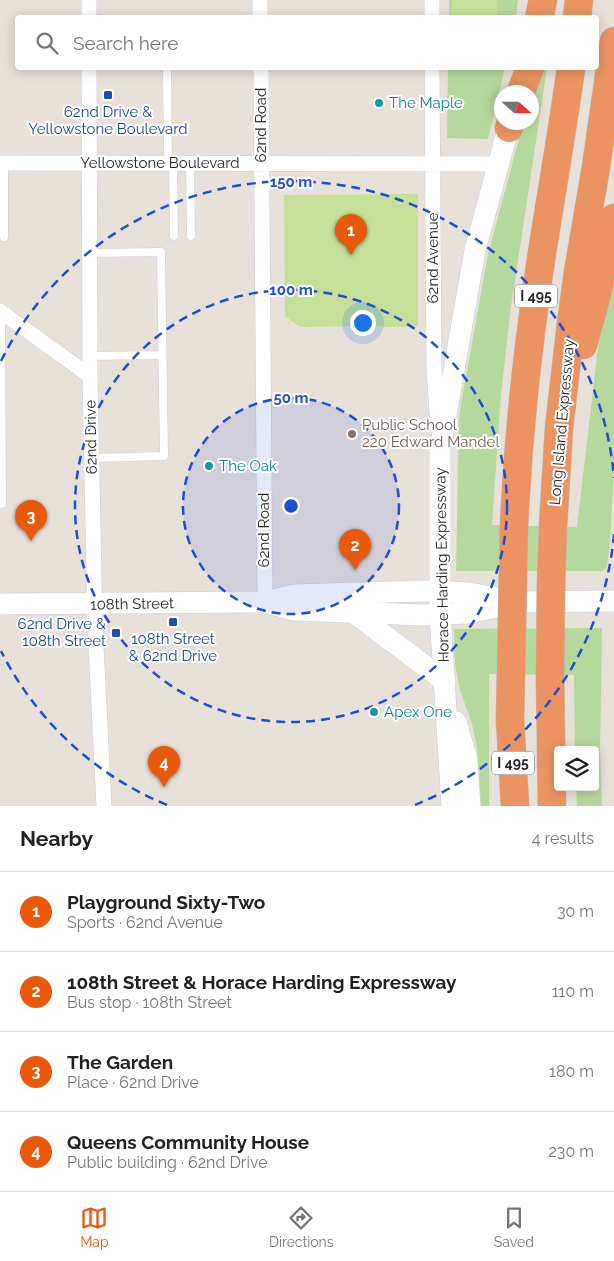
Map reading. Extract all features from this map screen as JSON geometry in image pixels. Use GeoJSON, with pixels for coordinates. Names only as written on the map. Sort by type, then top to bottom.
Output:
{"type":"FeatureCollection","features":[{"type":"Feature","properties":{"kind":"highway"},"geometry":{"type":"LineString","coordinates":[[540,15],[543,0]]}},
{"type":"Feature","properties":{"kind":"highway"},"geometry":{"type":"LineString","coordinates":[[577,15],[579,0]]}},
{"type":"Feature","properties":{"kind":"highway","name":"Long Island Expressway"},"geometry":{"type":"LineString","coordinates":[[552,806],[550,585],[560,428],[578,272],[614,41]]}},
{"type":"Feature","properties":{"kind":"highway"},"geometry":{"type":"LineString","coordinates":[[524,85],[529,70]]}},
{"type":"Feature","properties":{"kind":"highway","name":"I 495"},"geometry":{"type":"LineString","coordinates":[[515,806],[510,720],[514,526],[520,427],[532,321],[571,70]]}},
{"type":"Feature","properties":{"kind":"highway"},"geometry":{"type":"LineString","coordinates":[[560,428],[596,298],[614,218]]}},
{"type":"Feature","properties":{"kind":"highway"},"geometry":{"type":"LineString","coordinates":[[505,806],[510,720]]}},
{"type":"Feature","properties":{"kind":"main road"},"geometry":{"type":"LineString","coordinates":[[529,15],[531,0]]}},
{"type":"Feature","properties":{"kind":"main road"},"geometry":{"type":"LineString","coordinates":[[517,85],[520,70]]}},
{"type":"Feature","properties":{"kind":"main road","name":"Horace Harding Expressway"},"geometry":{"type":"LineString","coordinates":[[452,806],[440,614],[440,449],[475,250],[508,130]]}},
{"type":"Feature","properties":{"kind":"main road","name":"108th Street"},"geometry":{"type":"LineString","coordinates":[[0,604],[265,602],[294,595],[422,590],[469,593],[519,602],[614,601]]}},
{"type":"Feature","properties":{"kind":"main road","name":"108th Street"},"geometry":{"type":"LineString","coordinates":[[265,602],[293,610],[417,615],[468,613],[519,602]]}},
{"type":"Feature","properties":{"kind":"main road"},"geometry":{"type":"LineString","coordinates":[[353,612],[444,681],[467,760],[470,806]]}},
{"type":"Feature","properties":{"kind":"street"},"geometry":{"type":"LineString","coordinates":[[89,0],[89,15]]}},
{"type":"Feature","properties":{"kind":"street"},"geometry":{"type":"LineString","coordinates":[[260,0],[260,15]]}},
{"type":"Feature","properties":{"kind":"street"},"geometry":{"type":"LineString","coordinates":[[432,0],[432,15]]}},
{"type":"Feature","properties":{"kind":"street","name":"62nd Drive"},"geometry":{"type":"LineString","coordinates":[[89,70],[91,458],[94,604],[104,806]]}},
{"type":"Feature","properties":{"kind":"street","name":"62nd Road"},"geometry":{"type":"LineString","coordinates":[[261,70],[265,602]]}},
{"type":"Feature","properties":{"kind":"street","name":"62nd Avenue"},"geometry":{"type":"LineString","coordinates":[[432,70],[434,370],[440,449]]}},
{"type":"Feature","properties":{"kind":"street","name":"Yellowstone Boulevard"},"geometry":{"type":"LineString","coordinates":[[2,163],[499,164]]}},
{"type":"Feature","properties":{"kind":"street"},"geometry":{"type":"LineString","coordinates":[[1,311],[90,376]]}},
{"type":"Feature","properties":{"kind":"lane"},"geometry":{"type":"LineString","coordinates":[[167,70],[174,236]]}},
{"type":"Feature","properties":{"kind":"lane"},"geometry":{"type":"LineString","coordinates":[[2,163],[4,237]]}},
{"type":"Feature","properties":{"kind":"lane"},"geometry":{"type":"LineString","coordinates":[[190,163],[191,236]]}},
{"type":"Feature","properties":{"kind":"lane"},"geometry":{"type":"LineString","coordinates":[[90,253],[160,252],[164,456],[91,458]]}},
{"type":"Feature","properties":{"kind":"lane"},"geometry":{"type":"LineString","coordinates":[[1,311],[2,504]]}},
{"type":"Feature","properties":{"kind":"lane"},"geometry":{"type":"LineString","coordinates":[[90,356],[162,355]]}},
{"type":"Feature","properties":{"kind":"green space"},"geometry":{"type":"Polygon","coordinates":[[[449,0],[518,0],[516,15],[449,15],[449,0]]]}},
{"type":"Feature","properties":{"kind":"green space"},"geometry":{"type":"Polygon","coordinates":[[[452,0],[497,0],[497,15],[452,15],[452,0]]]}},
{"type":"Feature","properties":{"kind":"green space"},"geometry":{"type":"Polygon","coordinates":[[[448,70],[505,70],[501,85],[494,85],[494,114],[488,139],[447,138],[448,70]]]}},
{"type":"Feature","properties":{"kind":"green space"},"geometry":{"type":"Polygon","coordinates":[[[537,70],[547,70],[539,121],[539,85],[533,85],[537,70]]]}},
{"type":"Feature","properties":{"kind":"green space"},"geometry":{"type":"Polygon","coordinates":[[[521,130],[538,130],[511,307],[501,394],[492,525],[577,527],[599,339],[614,277],[614,469],[610,542],[607,566],[603,571],[456,571],[459,415],[488,254],[521,130]]]}},
{"type":"Feature","properties":{"kind":"green space"},"geometry":{"type":"Polygon","coordinates":[[[418,194],[418,326],[300,327],[285,316],[284,195],[418,194]]]}},
{"type":"Feature","properties":{"kind":"green space"},"geometry":{"type":"Polygon","coordinates":[[[602,628],[600,751],[602,806],[577,806],[576,791],[599,791],[599,746],[575,746],[574,675],[489,674],[489,806],[481,806],[477,748],[472,724],[460,690],[455,664],[454,629],[602,628]]]}},
{"type":"Feature","properties":{"kind":"place","name":"62nd Drive & Yellowstone Boulevard"},"geometry":{"type":"Point","coordinates":[108,95]}},
{"type":"Feature","properties":{"kind":"place","name":"The Maple"},"geometry":{"type":"Point","coordinates":[379,103]}},
{"type":"Feature","properties":{"kind":"place","name":"Playground Sixty-Two"},"geometry":{"type":"Point","coordinates":[351,255]}},
{"type":"Feature","properties":{"kind":"place","name":"Public School 220 Edward Mandel"},"geometry":{"type":"Point","coordinates":[352,434]}},
{"type":"Feature","properties":{"kind":"place","name":"The Oak"},"geometry":{"type":"Point","coordinates":[209,466]}},
{"type":"Feature","properties":{"kind":"place","name":"The Garden"},"geometry":{"type":"Point","coordinates":[31,541]}},
{"type":"Feature","properties":{"kind":"place","name":"108th Street & Horace Harding Expressway"},"geometry":{"type":"Point","coordinates":[355,570]}},
{"type":"Feature","properties":{"kind":"place","name":"108th Street & 62nd Drive"},"geometry":{"type":"Point","coordinates":[173,622]}},
{"type":"Feature","properties":{"kind":"place","name":"62nd Drive & 108th Street"},"geometry":{"type":"Point","coordinates":[116,633]}},
{"type":"Feature","properties":{"kind":"place","name":"Apex One"},"geometry":{"type":"Point","coordinates":[374,712]}},
{"type":"Feature","properties":{"kind":"place","name":"Queens Community House"},"geometry":{"type":"Point","coordinates":[164,787]}}]}
